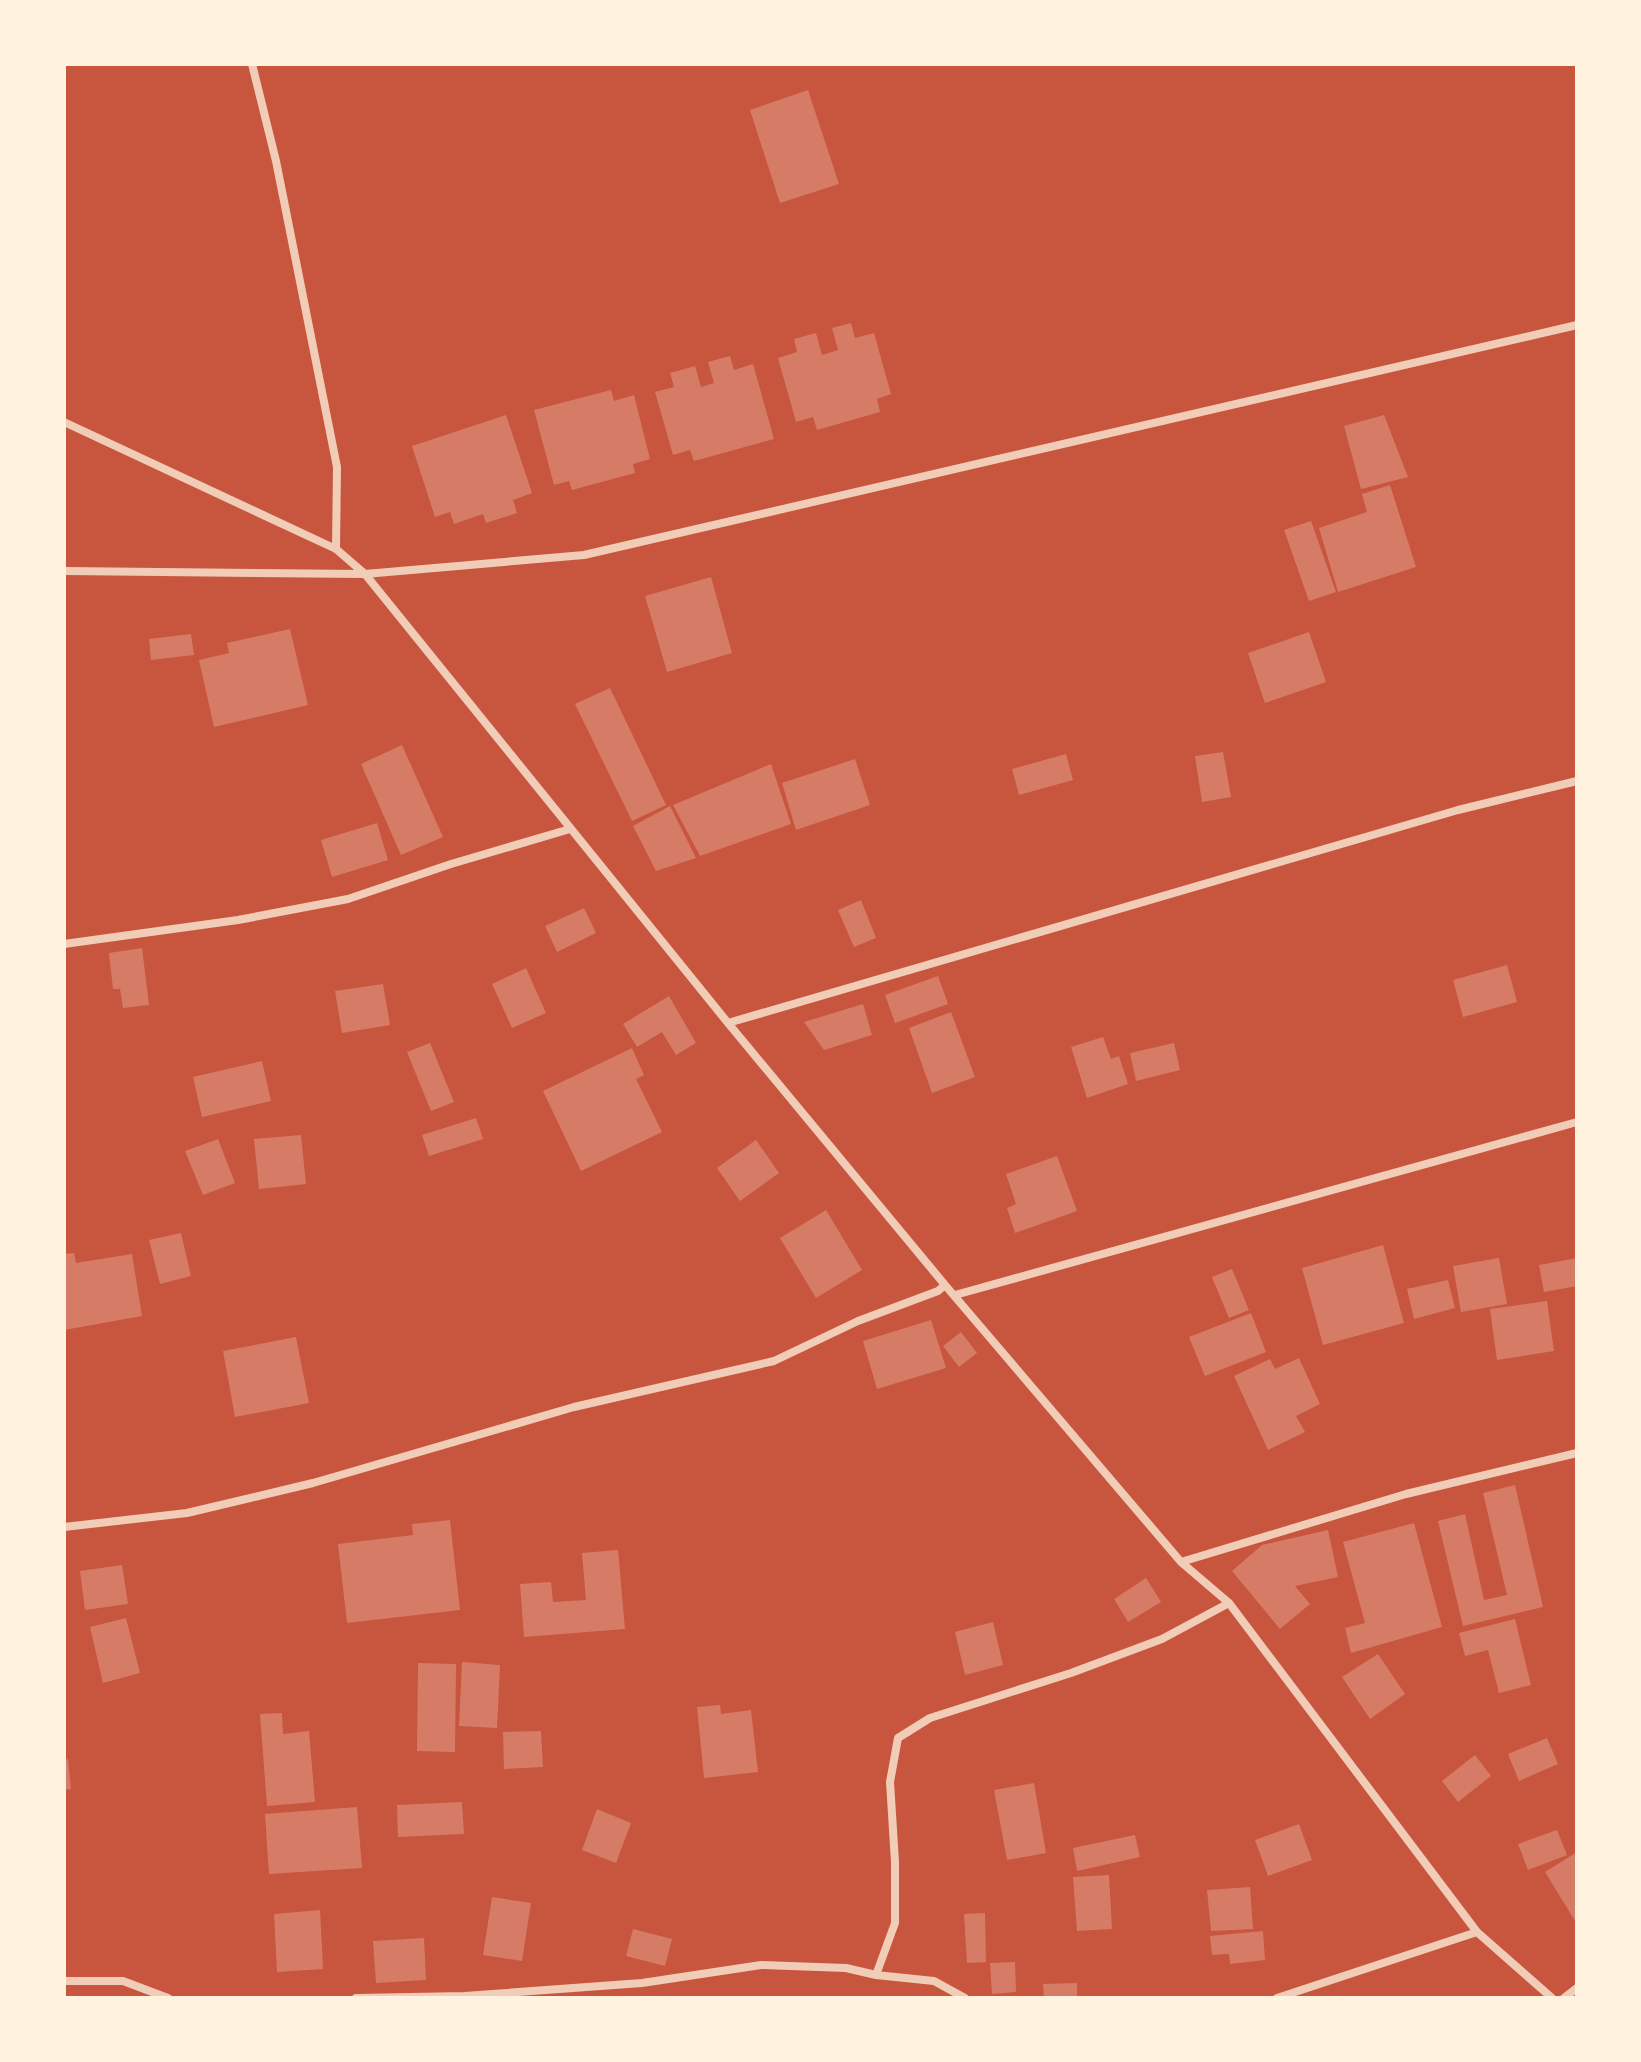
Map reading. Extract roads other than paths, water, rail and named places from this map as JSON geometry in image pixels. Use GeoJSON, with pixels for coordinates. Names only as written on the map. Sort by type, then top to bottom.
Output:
{"type":"FeatureCollection","features":[{"type":"Feature","properties":{"kind":"street"},"geometry":{"type":"LineString","coordinates":[[252,64],[276,161],[337,467],[336,549]]}},
{"type":"Feature","properties":{"kind":"street"},"geometry":{"type":"LineString","coordinates":[[64,571],[365,574],[584,555],[1577,325]]}},
{"type":"Feature","properties":{"kind":"street"},"geometry":{"type":"LineString","coordinates":[[64,422],[336,549],[365,574],[728,1023],[945,1285],[1181,1562],[1229,1603],[1477,1932],[1552,1998]]}},
{"type":"Feature","properties":{"kind":"street"},"geometry":{"type":"LineString","coordinates":[[728,1023],[1458,810],[1577,781]]}},
{"type":"Feature","properties":{"kind":"street"},"geometry":{"type":"LineString","coordinates":[[64,944],[238,920],[348,899],[451,864],[570,829]]}},
{"type":"Feature","properties":{"kind":"street"},"geometry":{"type":"LineString","coordinates":[[955,1295],[1577,1122]]}},
{"type":"Feature","properties":{"kind":"street"},"geometry":{"type":"LineString","coordinates":[[64,1527],[201,1510],[313,1483],[574,1407],[774,1361],[858,1321],[938,1291],[945,1285]]}},
{"type":"Feature","properties":{"kind":"street"},"geometry":{"type":"LineString","coordinates":[[1181,1562],[1406,1494],[1577,1453]]}},
{"type":"Feature","properties":{"kind":"street"},"geometry":{"type":"LineString","coordinates":[[876,1975],[895,1923],[890,1782],[898,1738],[930,1718],[1071,1673],[1162,1639],[1229,1603]]}},
{"type":"Feature","properties":{"kind":"street"},"geometry":{"type":"LineString","coordinates":[[1277,1998],[1477,1932]]}},
{"type":"Feature","properties":{"kind":"street"},"geometry":{"type":"LineString","coordinates":[[356,1998],[465,1996],[642,1983],[761,1965],[846,1968],[876,1975],[934,1981],[965,1998]]}},
{"type":"Feature","properties":{"kind":"street"},"geometry":{"type":"LineString","coordinates":[[64,1981],[123,1981],[168,1998]]}},
{"type":"Feature","properties":{"kind":"street"},"geometry":{"type":"LineString","coordinates":[[1564,1998],[1577,1988]]}}]}
